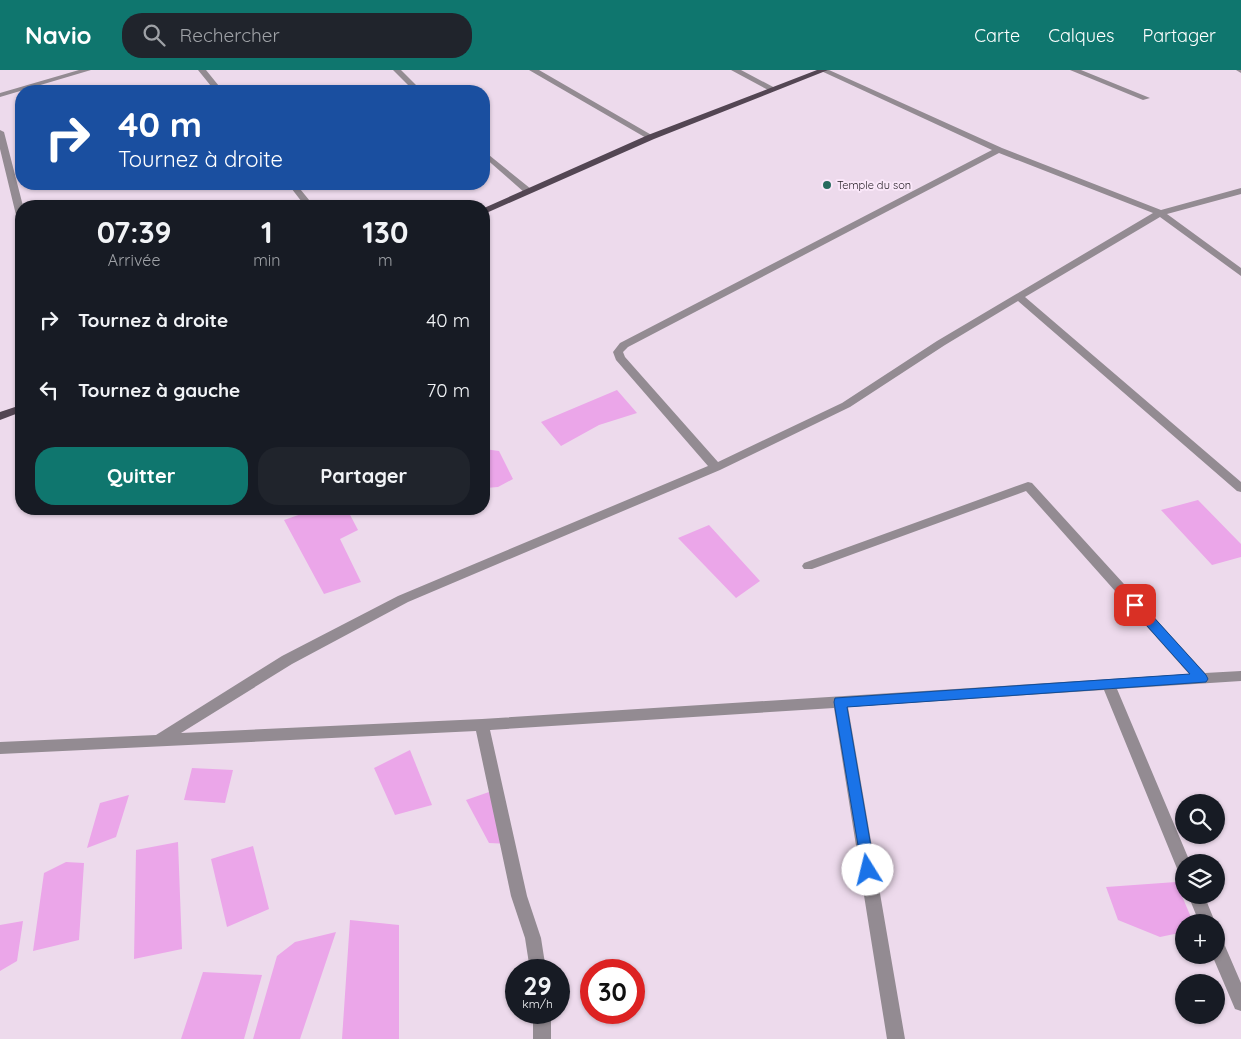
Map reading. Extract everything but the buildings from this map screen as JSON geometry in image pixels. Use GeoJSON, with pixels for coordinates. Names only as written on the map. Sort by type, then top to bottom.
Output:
{"type":"FeatureCollection","features":[{"type":"Feature","properties":{"kind":"main road"},"geometry":{"type":"LineString","coordinates":[[490,208],[651,137],[823,70]]}},
{"type":"Feature","properties":{"kind":"main road"},"geometry":{"type":"LineString","coordinates":[[0,416],[15,410]]}},
{"type":"Feature","properties":{"kind":"street"},"geometry":{"type":"LineString","coordinates":[[35,85],[87,70]]}},
{"type":"Feature","properties":{"kind":"street"},"geometry":{"type":"LineString","coordinates":[[202,70],[214,85]]}},
{"type":"Feature","properties":{"kind":"street"},"geometry":{"type":"LineString","coordinates":[[397,70],[412,85]]}},
{"type":"Feature","properties":{"kind":"street"},"geometry":{"type":"LineString","coordinates":[[533,70],[651,137]]}},
{"type":"Feature","properties":{"kind":"street"},"geometry":{"type":"LineString","coordinates":[[735,70],[773,89]]}},
{"type":"Feature","properties":{"kind":"street"},"geometry":{"type":"LineString","coordinates":[[823,70],[999,150],[1160,212],[1241,273]]}},
{"type":"Feature","properties":{"kind":"street"},"geometry":{"type":"LineString","coordinates":[[1074,70],[1146,98]]}},
{"type":"Feature","properties":{"kind":"street"},"geometry":{"type":"LineString","coordinates":[[0,95],[15,91]]}},
{"type":"Feature","properties":{"kind":"street"},"geometry":{"type":"LineString","coordinates":[[0,132],[17,200]]}},
{"type":"Feature","properties":{"kind":"street"},"geometry":{"type":"LineString","coordinates":[[716,467],[620,358],[618,352],[624,346],[999,150]]}},
{"type":"Feature","properties":{"kind":"street"},"geometry":{"type":"LineString","coordinates":[[490,157],[528,191]]}},
{"type":"Feature","properties":{"kind":"street"},"geometry":{"type":"LineString","coordinates":[[297,190],[305,200]]}},
{"type":"Feature","properties":{"kind":"street"},"geometry":{"type":"LineString","coordinates":[[159,740],[287,660],[403,599],[716,467],[846,405],[940,344],[1160,212],[1241,191]]}},
{"type":"Feature","properties":{"kind":"street"},"geometry":{"type":"LineString","coordinates":[[1019,297],[1241,488]]}},
{"type":"Feature","properties":{"kind":"street"},"geometry":{"type":"LineString","coordinates":[[808,566],[1028,486],[1202,679]]}},
{"type":"Feature","properties":{"kind":"street"},"geometry":{"type":"LineString","coordinates":[[0,748],[482,725],[1241,676]]}},
{"type":"Feature","properties":{"kind":"street"},"geometry":{"type":"LineString","coordinates":[[1108,684],[1179,854]]}},
{"type":"Feature","properties":{"kind":"street"},"geometry":{"type":"LineString","coordinates":[[840,702],[896,1039]]}},
{"type":"Feature","properties":{"kind":"street"},"geometry":{"type":"LineString","coordinates":[[482,725],[518,896],[533,938],[536,959]]}},
{"type":"Feature","properties":{"kind":"street"},"geometry":{"type":"LineString","coordinates":[[1224,964],[1241,1003]]}},
{"type":"Feature","properties":{"kind":"street"},"geometry":{"type":"LineString","coordinates":[[542,1024],[542,1039]]}},
{"type":"Feature","properties":{"kind":"place","name":"Temple du son"},"geometry":{"type":"Point","coordinates":[827,185]}},
{"type":"Feature","properties":{"kind":"route"},"geometry":{"type":"LineString","coordinates":[[868,870],[840,702],[1202,679],[1135,605]]}}]}
